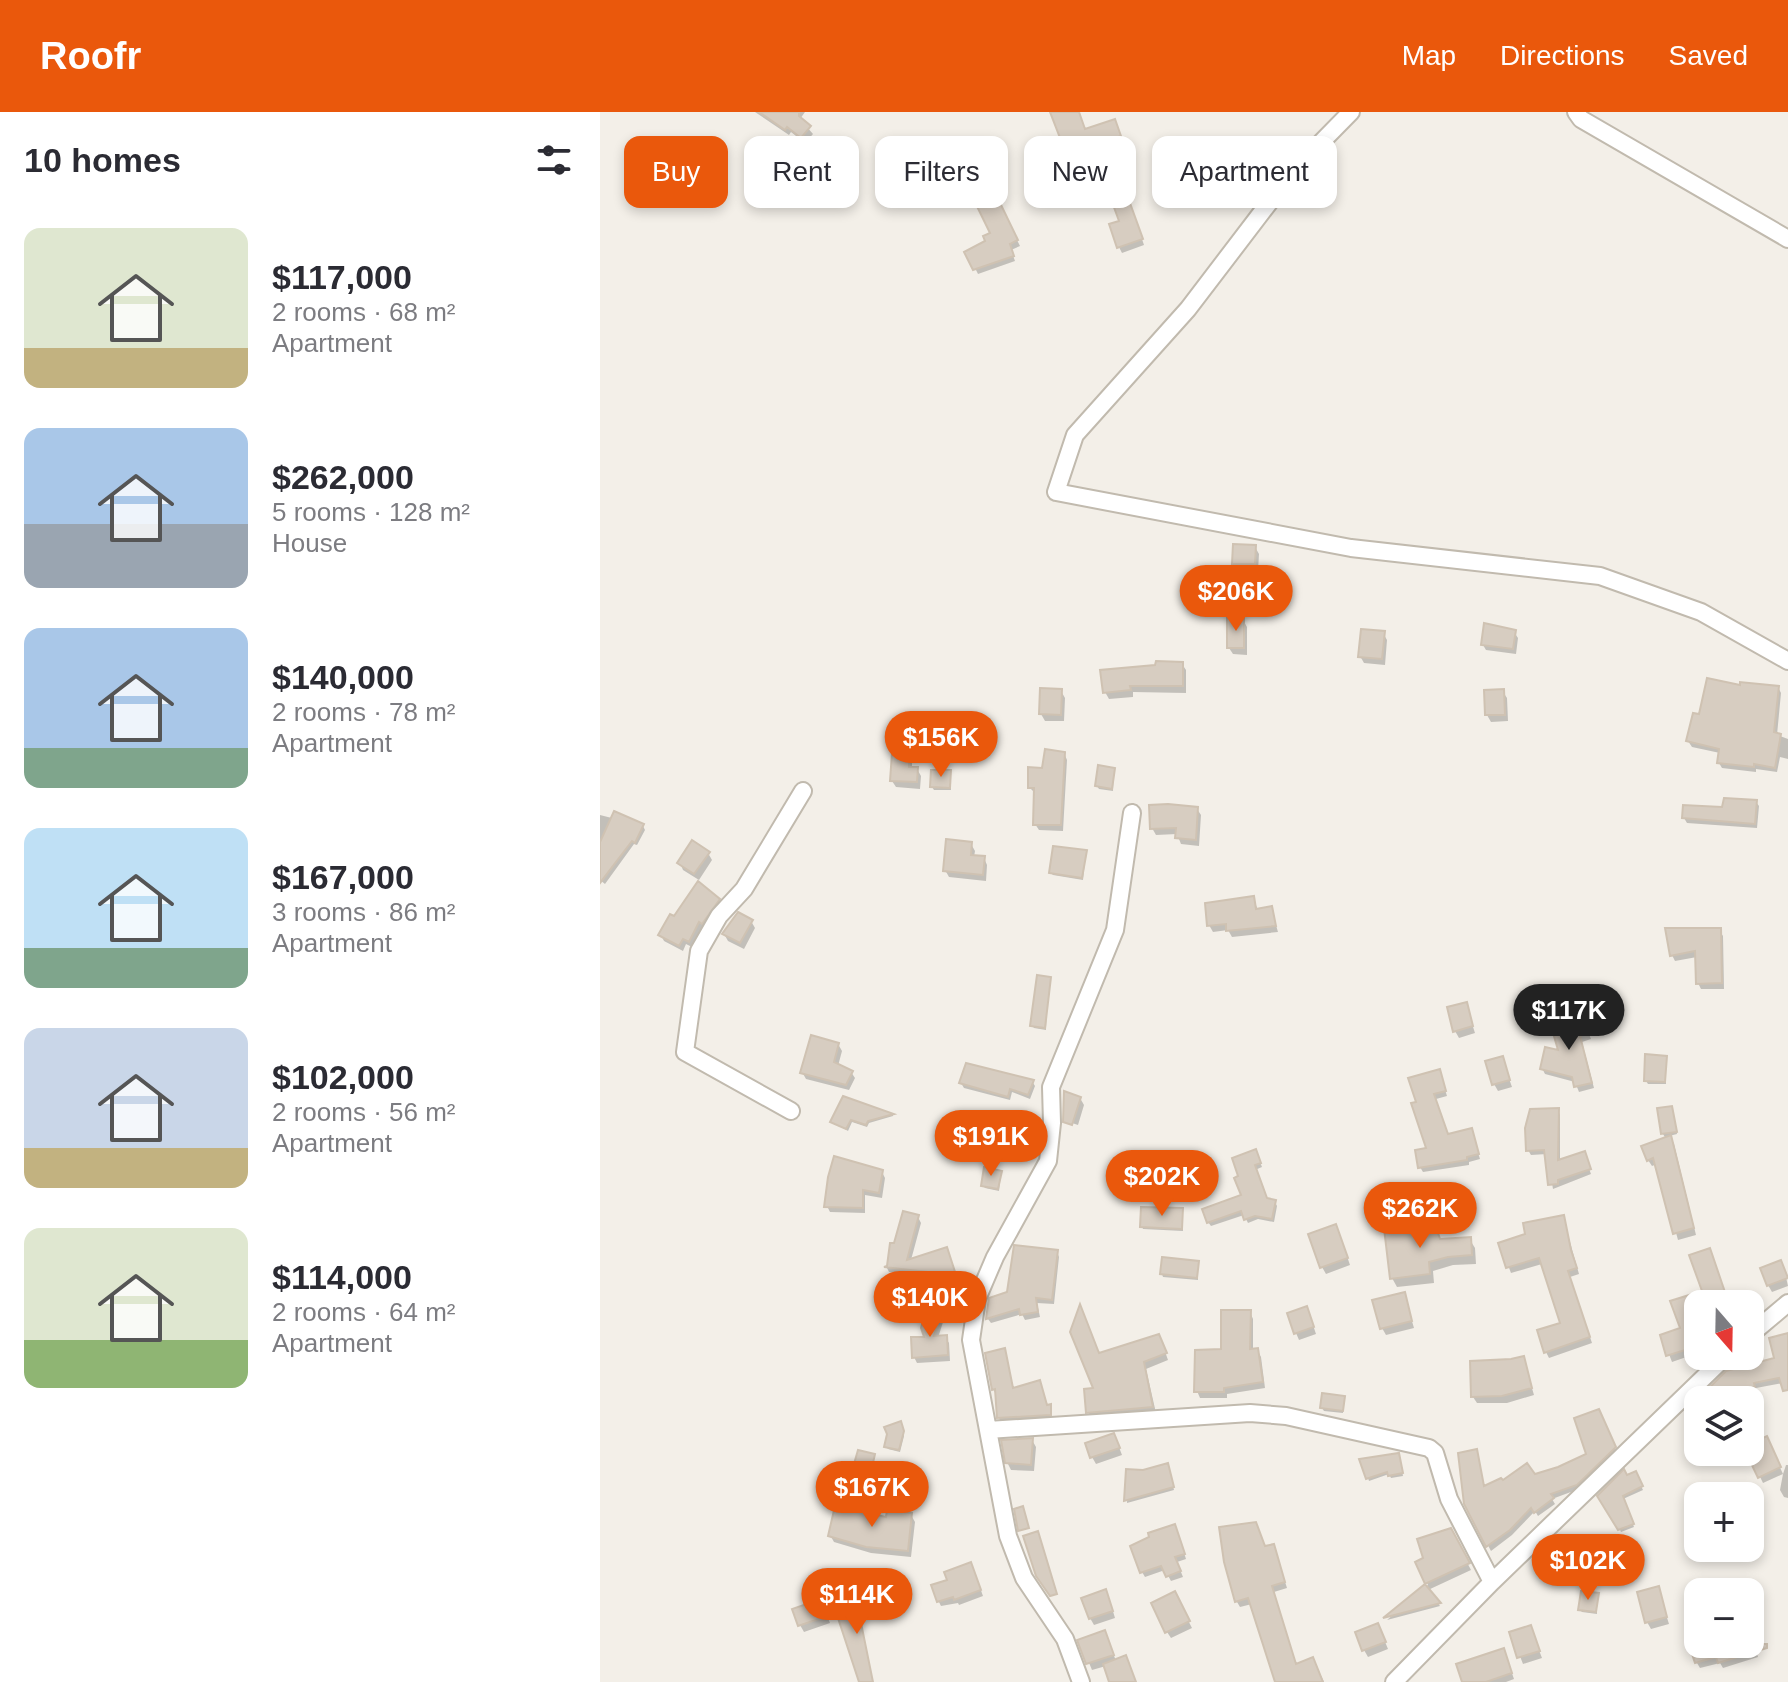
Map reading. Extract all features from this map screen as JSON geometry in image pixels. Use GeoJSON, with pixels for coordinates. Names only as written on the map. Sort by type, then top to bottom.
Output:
{"type":"FeatureCollection","features":[{"type":"Feature","properties":{"kind":"street"},"geometry":{"type":"LineString","coordinates":[[1351,112],[1294,170],[1188,309],[1075,435],[1056,492],[1351,548],[1600,576],[1701,612],[1788,661]]}},
{"type":"Feature","properties":{"kind":"street"},"geometry":{"type":"LineString","coordinates":[[1576,112],[1581,119],[1788,239]]}},
{"type":"Feature","properties":{"kind":"street"},"geometry":{"type":"LineString","coordinates":[[791,1111],[685,1052],[699,951],[719,916],[744,889],[803,791]]}},
{"type":"Feature","properties":{"kind":"street"},"geometry":{"type":"LineString","coordinates":[[1081,1682],[1065,1639],[1019,1568],[1008,1536],[971,1340],[977,1299],[995,1257],[1048,1161],[1052,1123],[1051,1087],[1115,930],[1132,813]]}},
{"type":"Feature","properties":{"kind":"street"},"geometry":{"type":"LineString","coordinates":[[1764,1323],[1788,1303]]}},
{"type":"Feature","properties":{"kind":"street"},"geometry":{"type":"LineString","coordinates":[[1394,1682],[1492,1582],[1712,1370]]}},
{"type":"Feature","properties":{"kind":"street"},"geometry":{"type":"LineString","coordinates":[[988,1430],[1250,1413],[1286,1416],[1429,1448],[1435,1453],[1449,1499],[1492,1582]]}},
{"type":"Feature","properties":{"kind":"building"},"geometry":{"type":"Polygon","coordinates":[[[759,112],[799,112],[799,116],[811,126],[803,136],[787,127],[785,130],[759,112]]]}},
{"type":"Feature","properties":{"kind":"building"},"geometry":{"type":"Polygon","coordinates":[[[1050,112],[1079,112],[1085,129],[1115,119],[1121,136],[1059,136],[1050,112]]]}},
{"type":"Feature","properties":{"kind":"building"},"geometry":{"type":"Polygon","coordinates":[[[978,208],[1003,208],[1018,240],[1010,244],[1014,256],[973,270],[964,252],[985,241],[983,236],[990,233],[978,208]]]}},
{"type":"Feature","properties":{"kind":"building"},"geometry":{"type":"Polygon","coordinates":[[[1114,208],[1132,208],[1143,239],[1117,248],[1109,224],[1119,221],[1114,208]]]}},
{"type":"Feature","properties":{"kind":"building"},"geometry":{"type":"Polygon","coordinates":[[[1233,544],[1256,545],[1255,564],[1232,564],[1233,544]]]}},
{"type":"Feature","properties":{"kind":"building"},"geometry":{"type":"Polygon","coordinates":[[[1227,618],[1244,618],[1244,648],[1227,648],[1227,618]]]}},
{"type":"Feature","properties":{"kind":"building"},"geometry":{"type":"Polygon","coordinates":[[[1484,623],[1516,630],[1513,649],[1481,645],[1484,623]]]}},
{"type":"Feature","properties":{"kind":"building"},"geometry":{"type":"Polygon","coordinates":[[[1361,629],[1385,631],[1382,659],[1358,657],[1361,629]]]}},
{"type":"Feature","properties":{"kind":"building"},"geometry":{"type":"Polygon","coordinates":[[[1156,661],[1183,662],[1183,686],[1130,686],[1131,690],[1103,693],[1100,670],[1155,665],[1156,661]]]}},
{"type":"Feature","properties":{"kind":"building"},"geometry":{"type":"Polygon","coordinates":[[[1707,678],[1740,685],[1740,682],[1779,686],[1774,732],[1781,734],[1775,768],[1717,763],[1719,749],[1686,741],[1693,713],[1699,714],[1707,678]]]}},
{"type":"Feature","properties":{"kind":"building"},"geometry":{"type":"Polygon","coordinates":[[[1040,688],[1062,689],[1061,715],[1039,714],[1040,688]]]}},
{"type":"Feature","properties":{"kind":"building"},"geometry":{"type":"Polygon","coordinates":[[[1504,689],[1505,715],[1485,715],[1484,690],[1504,689]]]}},
{"type":"Feature","properties":{"kind":"building"},"geometry":{"type":"Polygon","coordinates":[[[1045,749],[1065,752],[1061,825],[1033,825],[1034,788],[1028,788],[1028,767],[1042,768],[1045,749]]]}},
{"type":"Feature","properties":{"kind":"building"},"geometry":{"type":"Polygon","coordinates":[[[892,753],[909,754],[909,767],[918,767],[917,782],[890,781],[892,753]]]}},
{"type":"Feature","properties":{"kind":"building"},"geometry":{"type":"Polygon","coordinates":[[[1098,765],[1115,768],[1112,789],[1095,786],[1098,765]]]}},
{"type":"Feature","properties":{"kind":"building"},"geometry":{"type":"Polygon","coordinates":[[[931,770],[951,770],[950,788],[930,787],[931,770]]]}},
{"type":"Feature","properties":{"kind":"building"},"geometry":{"type":"Polygon","coordinates":[[[1724,798],[1757,800],[1755,824],[1682,818],[1683,805],[1722,807],[1724,798]]]}},
{"type":"Feature","properties":{"kind":"building"},"geometry":{"type":"Polygon","coordinates":[[[1149,805],[1198,807],[1196,840],[1175,838],[1176,828],[1150,829],[1149,805]]]}},
{"type":"Feature","properties":{"kind":"building"},"geometry":{"type":"Polygon","coordinates":[[[614,811],[644,824],[635,843],[632,841],[600,883],[600,842],[614,811]]]}},
{"type":"Feature","properties":{"kind":"building"},"geometry":{"type":"Polygon","coordinates":[[[946,839],[972,842],[971,855],[985,856],[983,875],[943,871],[946,839]]]}},
{"type":"Feature","properties":{"kind":"building"},"geometry":{"type":"Polygon","coordinates":[[[692,840],[710,852],[694,874],[677,863],[692,840]]]}},
{"type":"Feature","properties":{"kind":"building"},"geometry":{"type":"Polygon","coordinates":[[[1053,846],[1087,850],[1082,878],[1049,873],[1053,846]]]}},
{"type":"Feature","properties":{"kind":"building"},"geometry":{"type":"Polygon","coordinates":[[[698,881],[720,899],[702,924],[699,922],[689,942],[683,939],[679,946],[658,935],[670,914],[674,916],[698,881]]]}},
{"type":"Feature","properties":{"kind":"building"},"geometry":{"type":"Polygon","coordinates":[[[1254,896],[1256,909],[1272,906],[1276,926],[1226,931],[1226,924],[1207,926],[1205,903],[1254,896]]]}},
{"type":"Feature","properties":{"kind":"building"},"geometry":{"type":"Polygon","coordinates":[[[738,912],[753,920],[740,943],[722,934],[738,912]]]}},
{"type":"Feature","properties":{"kind":"building"},"geometry":{"type":"Polygon","coordinates":[[[1665,928],[1721,928],[1722,983],[1696,984],[1695,951],[1670,956],[1665,928]]]}},
{"type":"Feature","properties":{"kind":"building"},"geometry":{"type":"Polygon","coordinates":[[[1037,975],[1051,977],[1045,1028],[1030,1026],[1037,975]]]}},
{"type":"Feature","properties":{"kind":"building"},"geometry":{"type":"Polygon","coordinates":[[[1467,1002],[1473,1026],[1453,1032],[1447,1007],[1467,1002]]]}},
{"type":"Feature","properties":{"kind":"building"},"geometry":{"type":"Polygon","coordinates":[[[1584,1017],[1589,1033],[1580,1036],[1592,1083],[1574,1087],[1572,1077],[1540,1069],[1545,1047],[1558,1050],[1551,1026],[1584,1017]]]}},
{"type":"Feature","properties":{"kind":"building"},"geometry":{"type":"Polygon","coordinates":[[[811,1035],[839,1043],[834,1062],[853,1071],[846,1085],[800,1073],[811,1035]]]}},
{"type":"Feature","properties":{"kind":"building"},"geometry":{"type":"Polygon","coordinates":[[[1645,1054],[1667,1056],[1665,1082],[1644,1081],[1645,1054]]]}},
{"type":"Feature","properties":{"kind":"building"},"geometry":{"type":"Polygon","coordinates":[[[1503,1056],[1510,1080],[1492,1085],[1485,1061],[1503,1056]]]}},
{"type":"Feature","properties":{"kind":"building"},"geometry":{"type":"Polygon","coordinates":[[[966,1063],[1034,1080],[1028,1095],[1010,1089],[1008,1097],[959,1083],[966,1063]]]}},
{"type":"Feature","properties":{"kind":"building"},"geometry":{"type":"Polygon","coordinates":[[[1440,1069],[1446,1091],[1434,1094],[1448,1134],[1472,1128],[1479,1154],[1467,1157],[1467,1160],[1418,1168],[1415,1150],[1426,1148],[1411,1103],[1416,1102],[1408,1078],[1440,1069]]]}},
{"type":"Feature","properties":{"kind":"building"},"geometry":{"type":"Polygon","coordinates":[[[1064,1091],[1081,1097],[1072,1125],[1063,1122],[1064,1091]]]}},
{"type":"Feature","properties":{"kind":"building"},"geometry":{"type":"Polygon","coordinates":[[[843,1096],[894,1114],[868,1121],[866,1125],[851,1120],[846,1129],[830,1122],[843,1096]]]}},
{"type":"Feature","properties":{"kind":"building"},"geometry":{"type":"Polygon","coordinates":[[[1672,1106],[1677,1132],[1661,1134],[1657,1108],[1672,1106]]]}},
{"type":"Feature","properties":{"kind":"building"},"geometry":{"type":"Polygon","coordinates":[[[1559,1108],[1558,1160],[1585,1151],[1591,1169],[1558,1180],[1558,1184],[1548,1185],[1544,1150],[1526,1151],[1525,1128],[1530,1109],[1559,1108]]]}},
{"type":"Feature","properties":{"kind":"building"},"geometry":{"type":"Polygon","coordinates":[[[1671,1135],[1694,1228],[1673,1234],[1653,1158],[1647,1161],[1641,1146],[1671,1135]]]}},
{"type":"Feature","properties":{"kind":"building"},"geometry":{"type":"Polygon","coordinates":[[[1256,1149],[1261,1163],[1255,1165],[1267,1198],[1276,1200],[1272,1219],[1255,1216],[1244,1220],[1241,1211],[1207,1223],[1202,1209],[1241,1195],[1234,1178],[1238,1176],[1232,1158],[1256,1149]]]}},
{"type":"Feature","properties":{"kind":"building"},"geometry":{"type":"Polygon","coordinates":[[[834,1156],[883,1170],[879,1193],[863,1190],[863,1208],[824,1207],[834,1156]]]}},
{"type":"Feature","properties":{"kind":"building"},"geometry":{"type":"Polygon","coordinates":[[[984,1167],[1002,1171],[998,1189],[981,1186],[984,1167]]]}},
{"type":"Feature","properties":{"kind":"building"},"geometry":{"type":"Polygon","coordinates":[[[1141,1207],[1183,1208],[1182,1229],[1140,1227],[1141,1207]]]}},
{"type":"Feature","properties":{"kind":"building"},"geometry":{"type":"Polygon","coordinates":[[[903,1211],[919,1215],[907,1260],[947,1247],[957,1278],[960,1277],[967,1296],[938,1306],[927,1272],[884,1267],[887,1266],[890,1243],[894,1243],[903,1211]]]}},
{"type":"Feature","properties":{"kind":"building"},"geometry":{"type":"Polygon","coordinates":[[[1564,1215],[1577,1268],[1568,1271],[1590,1337],[1544,1353],[1537,1330],[1560,1323],[1539,1258],[1506,1268],[1498,1243],[1525,1234],[1523,1223],[1564,1215]]]}},
{"type":"Feature","properties":{"kind":"building"},"geometry":{"type":"Polygon","coordinates":[[[1424,1223],[1426,1233],[1437,1230],[1440,1239],[1471,1237],[1472,1255],[1429,1262],[1430,1274],[1390,1279],[1384,1228],[1424,1223]]]}},
{"type":"Feature","properties":{"kind":"building"},"geometry":{"type":"Polygon","coordinates":[[[1336,1224],[1348,1258],[1320,1268],[1308,1234],[1336,1224]]]}},
{"type":"Feature","properties":{"kind":"building"},"geometry":{"type":"Polygon","coordinates":[[[1014,1245],[1058,1250],[1052,1300],[1036,1298],[1038,1312],[1020,1315],[1019,1309],[986,1319],[989,1298],[1007,1292],[1014,1245]]]}},
{"type":"Feature","properties":{"kind":"building"},"geometry":{"type":"Polygon","coordinates":[[[1710,1248],[1724,1290],[1702,1290],[1689,1255],[1710,1248]]]}},
{"type":"Feature","properties":{"kind":"building"},"geometry":{"type":"Polygon","coordinates":[[[1162,1257],[1199,1261],[1197,1278],[1160,1274],[1162,1257]]]}},
{"type":"Feature","properties":{"kind":"building"},"geometry":{"type":"Polygon","coordinates":[[[1781,1260],[1788,1278],[1767,1286],[1760,1268],[1781,1260]]]}},
{"type":"Feature","properties":{"kind":"building"},"geometry":{"type":"Polygon","coordinates":[[[1405,1292],[1412,1321],[1380,1329],[1372,1300],[1405,1292]]]}},
{"type":"Feature","properties":{"kind":"building"},"geometry":{"type":"Polygon","coordinates":[[[1684,1297],[1684,1350],[1666,1356],[1660,1335],[1680,1328],[1670,1301],[1684,1297]]]}},
{"type":"Feature","properties":{"kind":"building"},"geometry":{"type":"Polygon","coordinates":[[[1080,1304],[1099,1353],[1159,1334],[1167,1353],[1144,1362],[1153,1407],[1086,1413],[1084,1389],[1093,1388],[1070,1332],[1080,1304]]]}},
{"type":"Feature","properties":{"kind":"building"},"geometry":{"type":"Polygon","coordinates":[[[1307,1306],[1314,1327],[1294,1334],[1287,1313],[1307,1306]]]}},
{"type":"Feature","properties":{"kind":"building"},"geometry":{"type":"Polygon","coordinates":[[[926,1310],[941,1314],[934,1336],[947,1335],[948,1355],[912,1358],[911,1337],[924,1337],[921,1328],[926,1310]]]}},
{"type":"Feature","properties":{"kind":"building"},"geometry":{"type":"Polygon","coordinates":[[[1221,1310],[1251,1310],[1250,1349],[1258,1348],[1263,1382],[1224,1388],[1224,1392],[1194,1392],[1195,1350],[1221,1349],[1221,1310]]]}},
{"type":"Feature","properties":{"kind":"building"},"geometry":{"type":"Polygon","coordinates":[[[1788,1333],[1788,1390],[1783,1391],[1779,1378],[1754,1383],[1755,1386],[1711,1386],[1726,1371],[1764,1370],[1764,1361],[1774,1358],[1769,1338],[1788,1333]]]}},
{"type":"Feature","properties":{"kind":"building"},"geometry":{"type":"Polygon","coordinates":[[[1005,1348],[1013,1388],[1040,1380],[1047,1405],[1051,1404],[1051,1415],[997,1418],[995,1389],[992,1390],[985,1353],[1005,1348]]]}},
{"type":"Feature","properties":{"kind":"building"},"geometry":{"type":"Polygon","coordinates":[[[1524,1356],[1532,1388],[1502,1396],[1471,1397],[1470,1361],[1524,1356]]]}},
{"type":"Feature","properties":{"kind":"building"},"geometry":{"type":"Polygon","coordinates":[[[1322,1393],[1345,1396],[1343,1411],[1320,1408],[1322,1393]]]}},
{"type":"Feature","properties":{"kind":"building"},"geometry":{"type":"Polygon","coordinates":[[[1599,1409],[1616,1447],[1577,1485],[1551,1494],[1554,1498],[1534,1513],[1531,1508],[1510,1530],[1486,1547],[1464,1504],[1458,1453],[1477,1449],[1484,1486],[1501,1478],[1503,1480],[1527,1463],[1535,1474],[1558,1467],[1586,1454],[1574,1418],[1599,1409]]]}},
{"type":"Feature","properties":{"kind":"building"},"geometry":{"type":"Polygon","coordinates":[[[901,1421],[904,1431],[899,1450],[884,1447],[887,1434],[884,1427],[901,1421]]]}},
{"type":"Feature","properties":{"kind":"building"},"geometry":{"type":"Polygon","coordinates":[[[1114,1433],[1120,1448],[1090,1458],[1085,1443],[1114,1433]]]}},
{"type":"Feature","properties":{"kind":"building"},"geometry":{"type":"Polygon","coordinates":[[[1767,1436],[1781,1467],[1758,1478],[1752,1466],[1764,1466],[1764,1437],[1767,1436]]]}},
{"type":"Feature","properties":{"kind":"building"},"geometry":{"type":"Polygon","coordinates":[[[1033,1438],[1031,1465],[1005,1463],[1001,1440],[1033,1438]]]}},
{"type":"Feature","properties":{"kind":"building"},"geometry":{"type":"Polygon","coordinates":[[[858,1450],[875,1454],[870,1476],[852,1471],[858,1450]]]}},
{"type":"Feature","properties":{"kind":"building"},"geometry":{"type":"Polygon","coordinates":[[[1399,1453],[1403,1473],[1388,1476],[1387,1472],[1366,1479],[1359,1459],[1399,1453]]]}},
{"type":"Feature","properties":{"kind":"building"},"geometry":{"type":"Polygon","coordinates":[[[1168,1463],[1174,1487],[1124,1501],[1126,1469],[1143,1470],[1168,1463]]]}},
{"type":"Feature","properties":{"kind":"building"},"geometry":{"type":"Polygon","coordinates":[[[1624,1469],[1627,1475],[1636,1471],[1643,1486],[1623,1496],[1634,1524],[1618,1530],[1597,1496],[1624,1469]]]}},
{"type":"Feature","properties":{"kind":"building"},"geometry":{"type":"Polygon","coordinates":[[[835,1506],[886,1517],[887,1510],[912,1513],[908,1551],[866,1547],[828,1536],[835,1506]]]}},
{"type":"Feature","properties":{"kind":"building"},"geometry":{"type":"Polygon","coordinates":[[[1023,1506],[1029,1528],[1018,1531],[1014,1509],[1023,1506]]]}},
{"type":"Feature","properties":{"kind":"building"},"geometry":{"type":"Polygon","coordinates":[[[1256,1522],[1265,1546],[1274,1544],[1285,1582],[1272,1586],[1296,1664],[1313,1657],[1323,1682],[1275,1682],[1248,1598],[1235,1602],[1224,1562],[1219,1527],[1256,1522]]]}},
{"type":"Feature","properties":{"kind":"building"},"geometry":{"type":"Polygon","coordinates":[[[1175,1524],[1185,1554],[1175,1557],[1181,1571],[1166,1577],[1161,1566],[1140,1573],[1130,1546],[1149,1537],[1148,1533],[1175,1524]]]}},
{"type":"Feature","properties":{"kind":"building"},"geometry":{"type":"Polygon","coordinates":[[[1451,1528],[1470,1563],[1425,1584],[1415,1562],[1423,1558],[1417,1539],[1451,1528]]]}},
{"type":"Feature","properties":{"kind":"building"},"geometry":{"type":"Polygon","coordinates":[[[1038,1531],[1057,1594],[1050,1596],[1036,1576],[1023,1536],[1038,1531]]]}},
{"type":"Feature","properties":{"kind":"building"},"geometry":{"type":"Polygon","coordinates":[[[971,1562],[981,1590],[954,1600],[953,1597],[937,1602],[931,1585],[947,1580],[944,1572],[971,1562]]]}},
{"type":"Feature","properties":{"kind":"building"},"geometry":{"type":"Polygon","coordinates":[[[1425,1584],[1441,1603],[1383,1618],[1425,1584]]]}},
{"type":"Feature","properties":{"kind":"building"},"geometry":{"type":"Polygon","coordinates":[[[1659,1586],[1667,1617],[1645,1623],[1637,1592],[1659,1586]]]}},
{"type":"Feature","properties":{"kind":"building"},"geometry":{"type":"Polygon","coordinates":[[[1106,1589],[1113,1611],[1089,1619],[1081,1598],[1106,1589]]]}},
{"type":"Feature","properties":{"kind":"building"},"geometry":{"type":"Polygon","coordinates":[[[1175,1591],[1190,1621],[1165,1633],[1151,1603],[1175,1591]]]}},
{"type":"Feature","properties":{"kind":"building"},"geometry":{"type":"Polygon","coordinates":[[[1581,1591],[1599,1593],[1596,1612],[1578,1610],[1581,1591]]]}},
{"type":"Feature","properties":{"kind":"building"},"geometry":{"type":"Polygon","coordinates":[[[864,1596],[874,1613],[860,1618],[873,1682],[859,1682],[836,1612],[864,1596]]]}},
{"type":"Feature","properties":{"kind":"building"},"geometry":{"type":"Polygon","coordinates":[[[821,1599],[828,1616],[798,1626],[792,1609],[821,1599]]]}},
{"type":"Feature","properties":{"kind":"building"},"geometry":{"type":"Polygon","coordinates":[[[1378,1623],[1386,1642],[1362,1651],[1355,1632],[1378,1623]]]}},
{"type":"Feature","properties":{"kind":"building"},"geometry":{"type":"Polygon","coordinates":[[[1531,1625],[1540,1651],[1517,1658],[1509,1632],[1531,1625]]]}},
{"type":"Feature","properties":{"kind":"building"},"geometry":{"type":"Polygon","coordinates":[[[1105,1630],[1114,1655],[1086,1664],[1077,1640],[1105,1630]]]}},
{"type":"Feature","properties":{"kind":"building"},"geometry":{"type":"Polygon","coordinates":[[[1504,1648],[1512,1673],[1486,1682],[1462,1682],[1456,1664],[1504,1648]]]}},
{"type":"Feature","properties":{"kind":"building"},"geometry":{"type":"Polygon","coordinates":[[[1126,1655],[1136,1682],[1109,1682],[1103,1664],[1126,1655]]]}},
{"type":"Feature","properties":{"kind":"building"},"geometry":{"type":"Polygon","coordinates":[[[1693,1658],[1712,1658],[1695,1663],[1693,1658]]]}},
{"type":"Feature","properties":{"kind":"building"},"geometry":{"type":"Polygon","coordinates":[[[1716,1658],[1734,1658],[1718,1663],[1716,1658]]]}}]}
